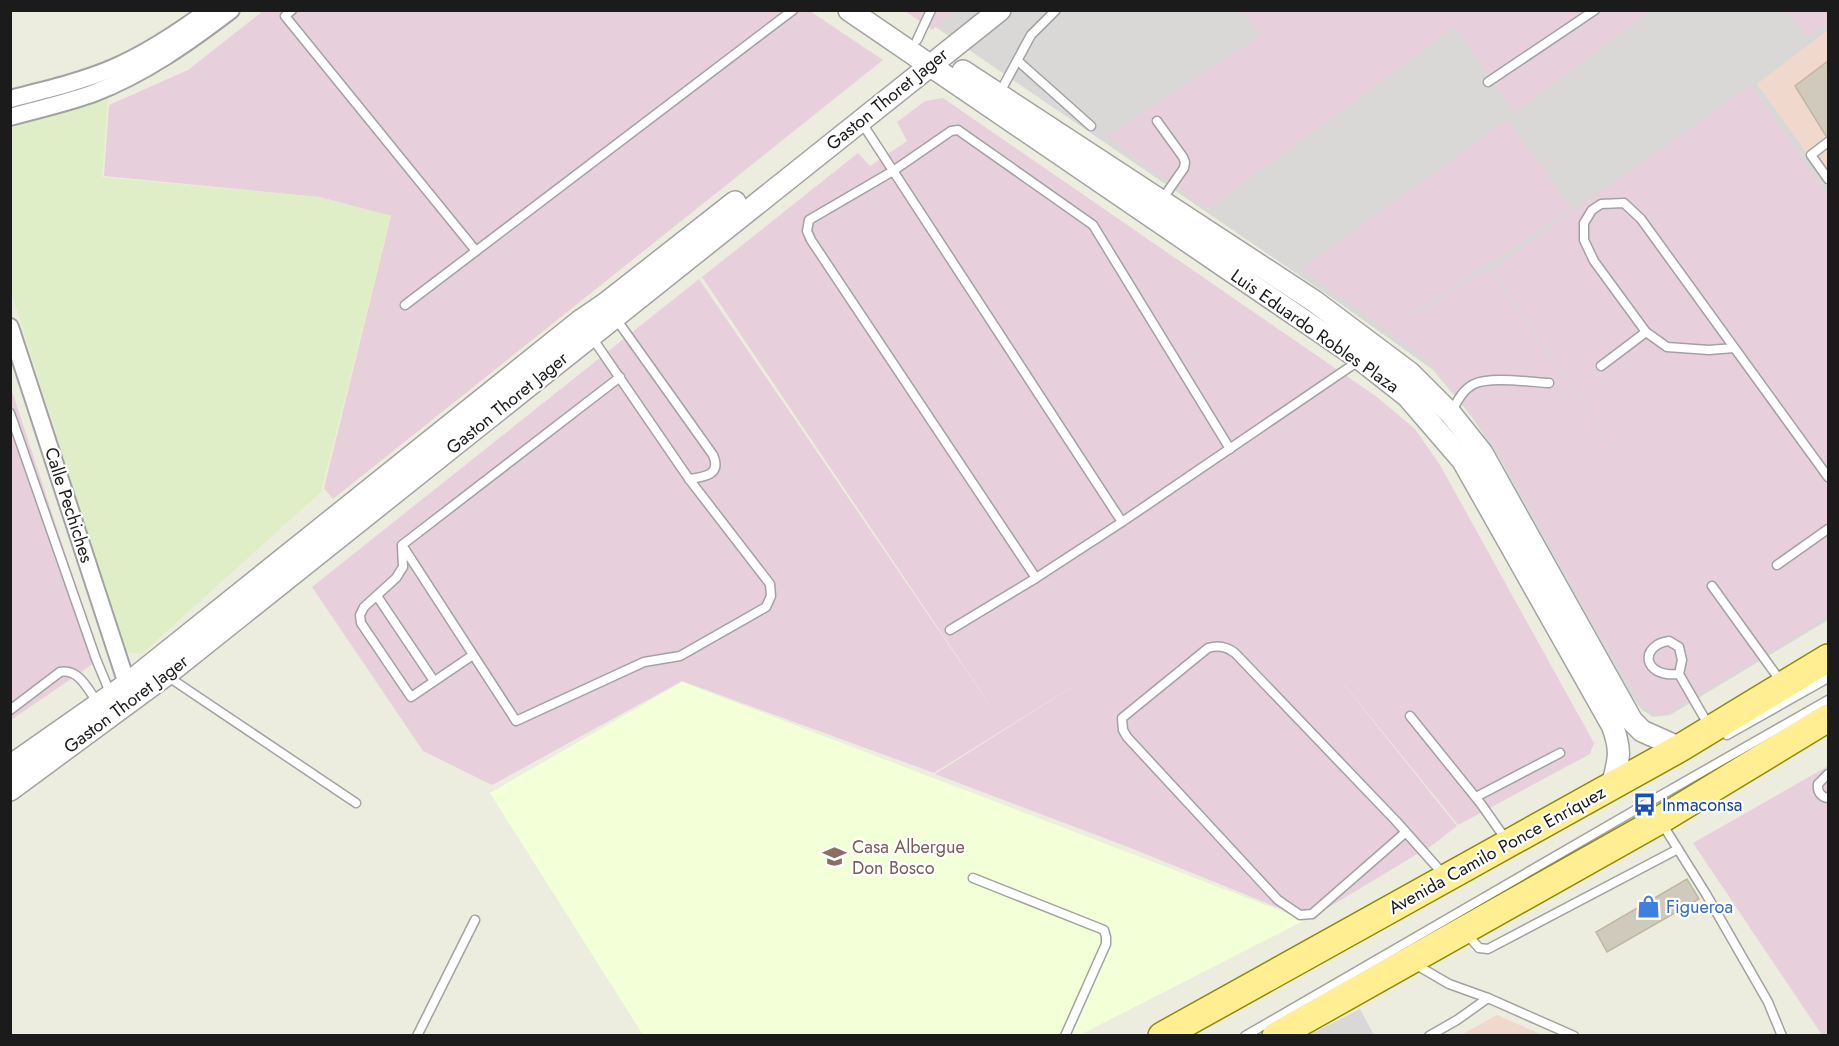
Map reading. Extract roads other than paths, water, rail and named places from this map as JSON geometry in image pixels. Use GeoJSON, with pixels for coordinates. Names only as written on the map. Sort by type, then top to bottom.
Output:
{"type":"FeatureCollection","features":[{"type":"Feature","properties":{"kind":"main road","name":"Avenida Camilo Ponce Enríquez"},"geometry":{"type":"LineString","coordinates":[[1162,1035],[1680,748],[1714,734],[1784,685],[1828,658]]}},
{"type":"Feature","properties":{"kind":"main road"},"geometry":{"type":"LineString","coordinates":[[1280,1034],[1660,820],[1828,718]]}},
{"type":"Feature","properties":{"kind":"street"},"geometry":{"type":"LineString","coordinates":[[10,99],[83,80],[112,68],[175,35],[209,10]]}},
{"type":"Feature","properties":{"kind":"street"},"geometry":{"type":"LineString","coordinates":[[10,117],[93,93],[122,81],[182,46],[231,10]]}},
{"type":"Feature","properties":{"kind":"street","name":"Luis Eduardo Robles Plaza"},"geometry":{"type":"LineString","coordinates":[[849,10],[999,95],[1314,301],[1410,373],[1451,414],[1482,453],[1632,721],[1642,731],[1680,748]]}},
{"type":"Feature","properties":{"kind":"street","name":"Luis Eduardo Robles Plaza"},"geometry":{"type":"LineString","coordinates":[[875,10],[927,54],[1360,359],[1407,396],[1463,461],[1612,725],[1620,755],[1612,786]]}},
{"type":"Feature","properties":{"kind":"street","name":"Gaston Thoret Jager"},"geometry":{"type":"LineString","coordinates":[[610,311],[978,10]]}},
{"type":"Feature","properties":{"kind":"street","name":"Gaston Thoret Jager"},"geometry":{"type":"LineString","coordinates":[[10,766],[112,694],[860,120],[927,54],[1000,10]]}},
{"type":"Feature","properties":{"kind":"street","name":"Calle Pechiches"},"geometry":{"type":"LineString","coordinates":[[10,327],[112,694]]}},
{"type":"Feature","properties":{"kind":"street","name":"Gaston Thoret Jager"},"geometry":{"type":"LineString","coordinates":[[10,790],[166,675],[586,328]]}},
{"type":"Feature","properties":{"kind":"lane"},"geometry":{"type":"LineString","coordinates":[[405,305],[793,10]]}},
{"type":"Feature","properties":{"kind":"lane"},"geometry":{"type":"LineString","coordinates":[[927,54],[931,10]]}},
{"type":"Feature","properties":{"kind":"lane"},"geometry":{"type":"LineString","coordinates":[[999,95],[1024,45],[1056,10]]}},
{"type":"Feature","properties":{"kind":"lane"},"geometry":{"type":"LineString","coordinates":[[1488,82],[1595,10]]}},
{"type":"Feature","properties":{"kind":"lane"},"geometry":{"type":"LineString","coordinates":[[286,12],[476,251]]}},
{"type":"Feature","properties":{"kind":"lane"},"geometry":{"type":"LineString","coordinates":[[1018,61],[1090,126]]}},
{"type":"Feature","properties":{"kind":"lane"},"geometry":{"type":"LineString","coordinates":[[860,120],[1122,522]]}},
{"type":"Feature","properties":{"kind":"lane"},"geometry":{"type":"LineString","coordinates":[[1157,121],[1185,162],[1184,168],[1161,201]]}},
{"type":"Feature","properties":{"kind":"lane"},"geometry":{"type":"LineString","coordinates":[[1036,578],[811,240],[807,231],[809,220],[893,171],[951,132],[958,130],[1093,225],[1230,449]]}},
{"type":"Feature","properties":{"kind":"lane"},"geometry":{"type":"LineString","coordinates":[[1828,142],[1810,155],[1828,179]]}},
{"type":"Feature","properties":{"kind":"lane"},"geometry":{"type":"LineString","coordinates":[[1734,348],[1709,350],[1667,347],[1646,332],[1594,261],[1584,240],[1584,223],[1592,210],[1601,204],[1624,203],[1641,219],[1828,477]]}},
{"type":"Feature","properties":{"kind":"lane"},"geometry":{"type":"LineString","coordinates":[[610,311],[713,454],[716,462],[715,469],[710,474],[689,479]]}},
{"type":"Feature","properties":{"kind":"lane"},"geometry":{"type":"LineString","coordinates":[[402,545],[516,721],[644,662],[680,656],[766,607],[771,596],[770,584],[689,479],[586,328]]}},
{"type":"Feature","properties":{"kind":"lane"},"geometry":{"type":"LineString","coordinates":[[1601,366],[1646,332]]}},
{"type":"Feature","properties":{"kind":"lane"},"geometry":{"type":"LineString","coordinates":[[950,630],[1122,522],[1360,359]]}},
{"type":"Feature","properties":{"kind":"lane"},"geometry":{"type":"LineString","coordinates":[[402,545],[620,377]]}},
{"type":"Feature","properties":{"kind":"lane"},"geometry":{"type":"LineString","coordinates":[[1451,414],[1461,395],[1473,384],[1486,380],[1549,383]]}},
{"type":"Feature","properties":{"kind":"lane"},"geometry":{"type":"LineString","coordinates":[[10,413],[96,659],[112,694]]}},
{"type":"Feature","properties":{"kind":"lane"},"geometry":{"type":"LineString","coordinates":[[1777,565],[1828,529]]}},
{"type":"Feature","properties":{"kind":"lane"},"geometry":{"type":"LineString","coordinates":[[402,545],[403,567],[396,579],[364,607],[360,615],[362,623],[411,697],[473,655]]}},
{"type":"Feature","properties":{"kind":"lane"},"geometry":{"type":"LineString","coordinates":[[1712,586],[1784,685]]}},
{"type":"Feature","properties":{"kind":"lane"},"geometry":{"type":"LineString","coordinates":[[377,596],[434,681]]}},
{"type":"Feature","properties":{"kind":"lane"},"geometry":{"type":"LineString","coordinates":[[1679,674],[1665,674],[1653,669],[1649,664],[1651,652],[1657,645],[1669,641],[1678,647],[1682,660],[1679,674],[1714,734]]}},
{"type":"Feature","properties":{"kind":"lane"},"geometry":{"type":"LineString","coordinates":[[1406,832],[1312,914],[1300,915],[1278,900],[1127,737],[1123,730],[1122,718],[1208,648],[1214,646],[1228,648],[1406,832],[1447,878]]}},
{"type":"Feature","properties":{"kind":"lane"},"geometry":{"type":"LineString","coordinates":[[10,710],[60,672],[68,670],[74,672],[82,681],[112,694]]}},
{"type":"Feature","properties":{"kind":"lane"},"geometry":{"type":"LineString","coordinates":[[166,675],[356,803]]}},
{"type":"Feature","properties":{"kind":"lane","name":"Avenida Camilo Ponce Enríquez"},"geometry":{"type":"LineString","coordinates":[[1714,734],[1828,678]]}},
{"type":"Feature","properties":{"kind":"lane","name":"Avenida Camilo Ponce Enríquez"},"geometry":{"type":"LineString","coordinates":[[1245,1035],[1828,700]]}},
{"type":"Feature","properties":{"kind":"lane"},"geometry":{"type":"LineString","coordinates":[[1410,716],[1476,797],[1508,843]]}},
{"type":"Feature","properties":{"kind":"lane"},"geometry":{"type":"LineString","coordinates":[[1476,797],[1560,753]]}},
{"type":"Feature","properties":{"kind":"lane"},"geometry":{"type":"LineString","coordinates":[[1828,774],[1818,784],[1818,789],[1822,796],[1828,798]]}},
{"type":"Feature","properties":{"kind":"lane"},"geometry":{"type":"LineString","coordinates":[[1660,820],[1768,1002],[1782,1035]]}},
{"type":"Feature","properties":{"kind":"lane"},"geometry":{"type":"LineString","coordinates":[[1464,931],[1479,948],[1488,950],[1678,849]]}},
{"type":"Feature","properties":{"kind":"lane"},"geometry":{"type":"LineString","coordinates":[[973,878],[1104,930],[1106,944],[1065,1035]]}},
{"type":"Feature","properties":{"kind":"lane"},"geometry":{"type":"LineString","coordinates":[[417,1035],[475,920]]}},
{"type":"Feature","properties":{"kind":"lane"},"geometry":{"type":"LineString","coordinates":[[1411,962],[1449,984],[1574,1035]]}},
{"type":"Feature","properties":{"kind":"lane"},"geometry":{"type":"LineString","coordinates":[[1429,1035],[1457,1020],[1488,998]]}},
{"type":"Feature","properties":{"kind":"place","name":"Inmaconsa"},"geometry":{"type":"Point","coordinates":[1644,805]}},
{"type":"Feature","properties":{"kind":"place","name":"Casa Albergue Don Bosco"},"geometry":{"type":"Point","coordinates":[834,857]}},
{"type":"Feature","properties":{"kind":"place","name":"Figueroa"},"geometry":{"type":"Point","coordinates":[1648,907]}}]}
